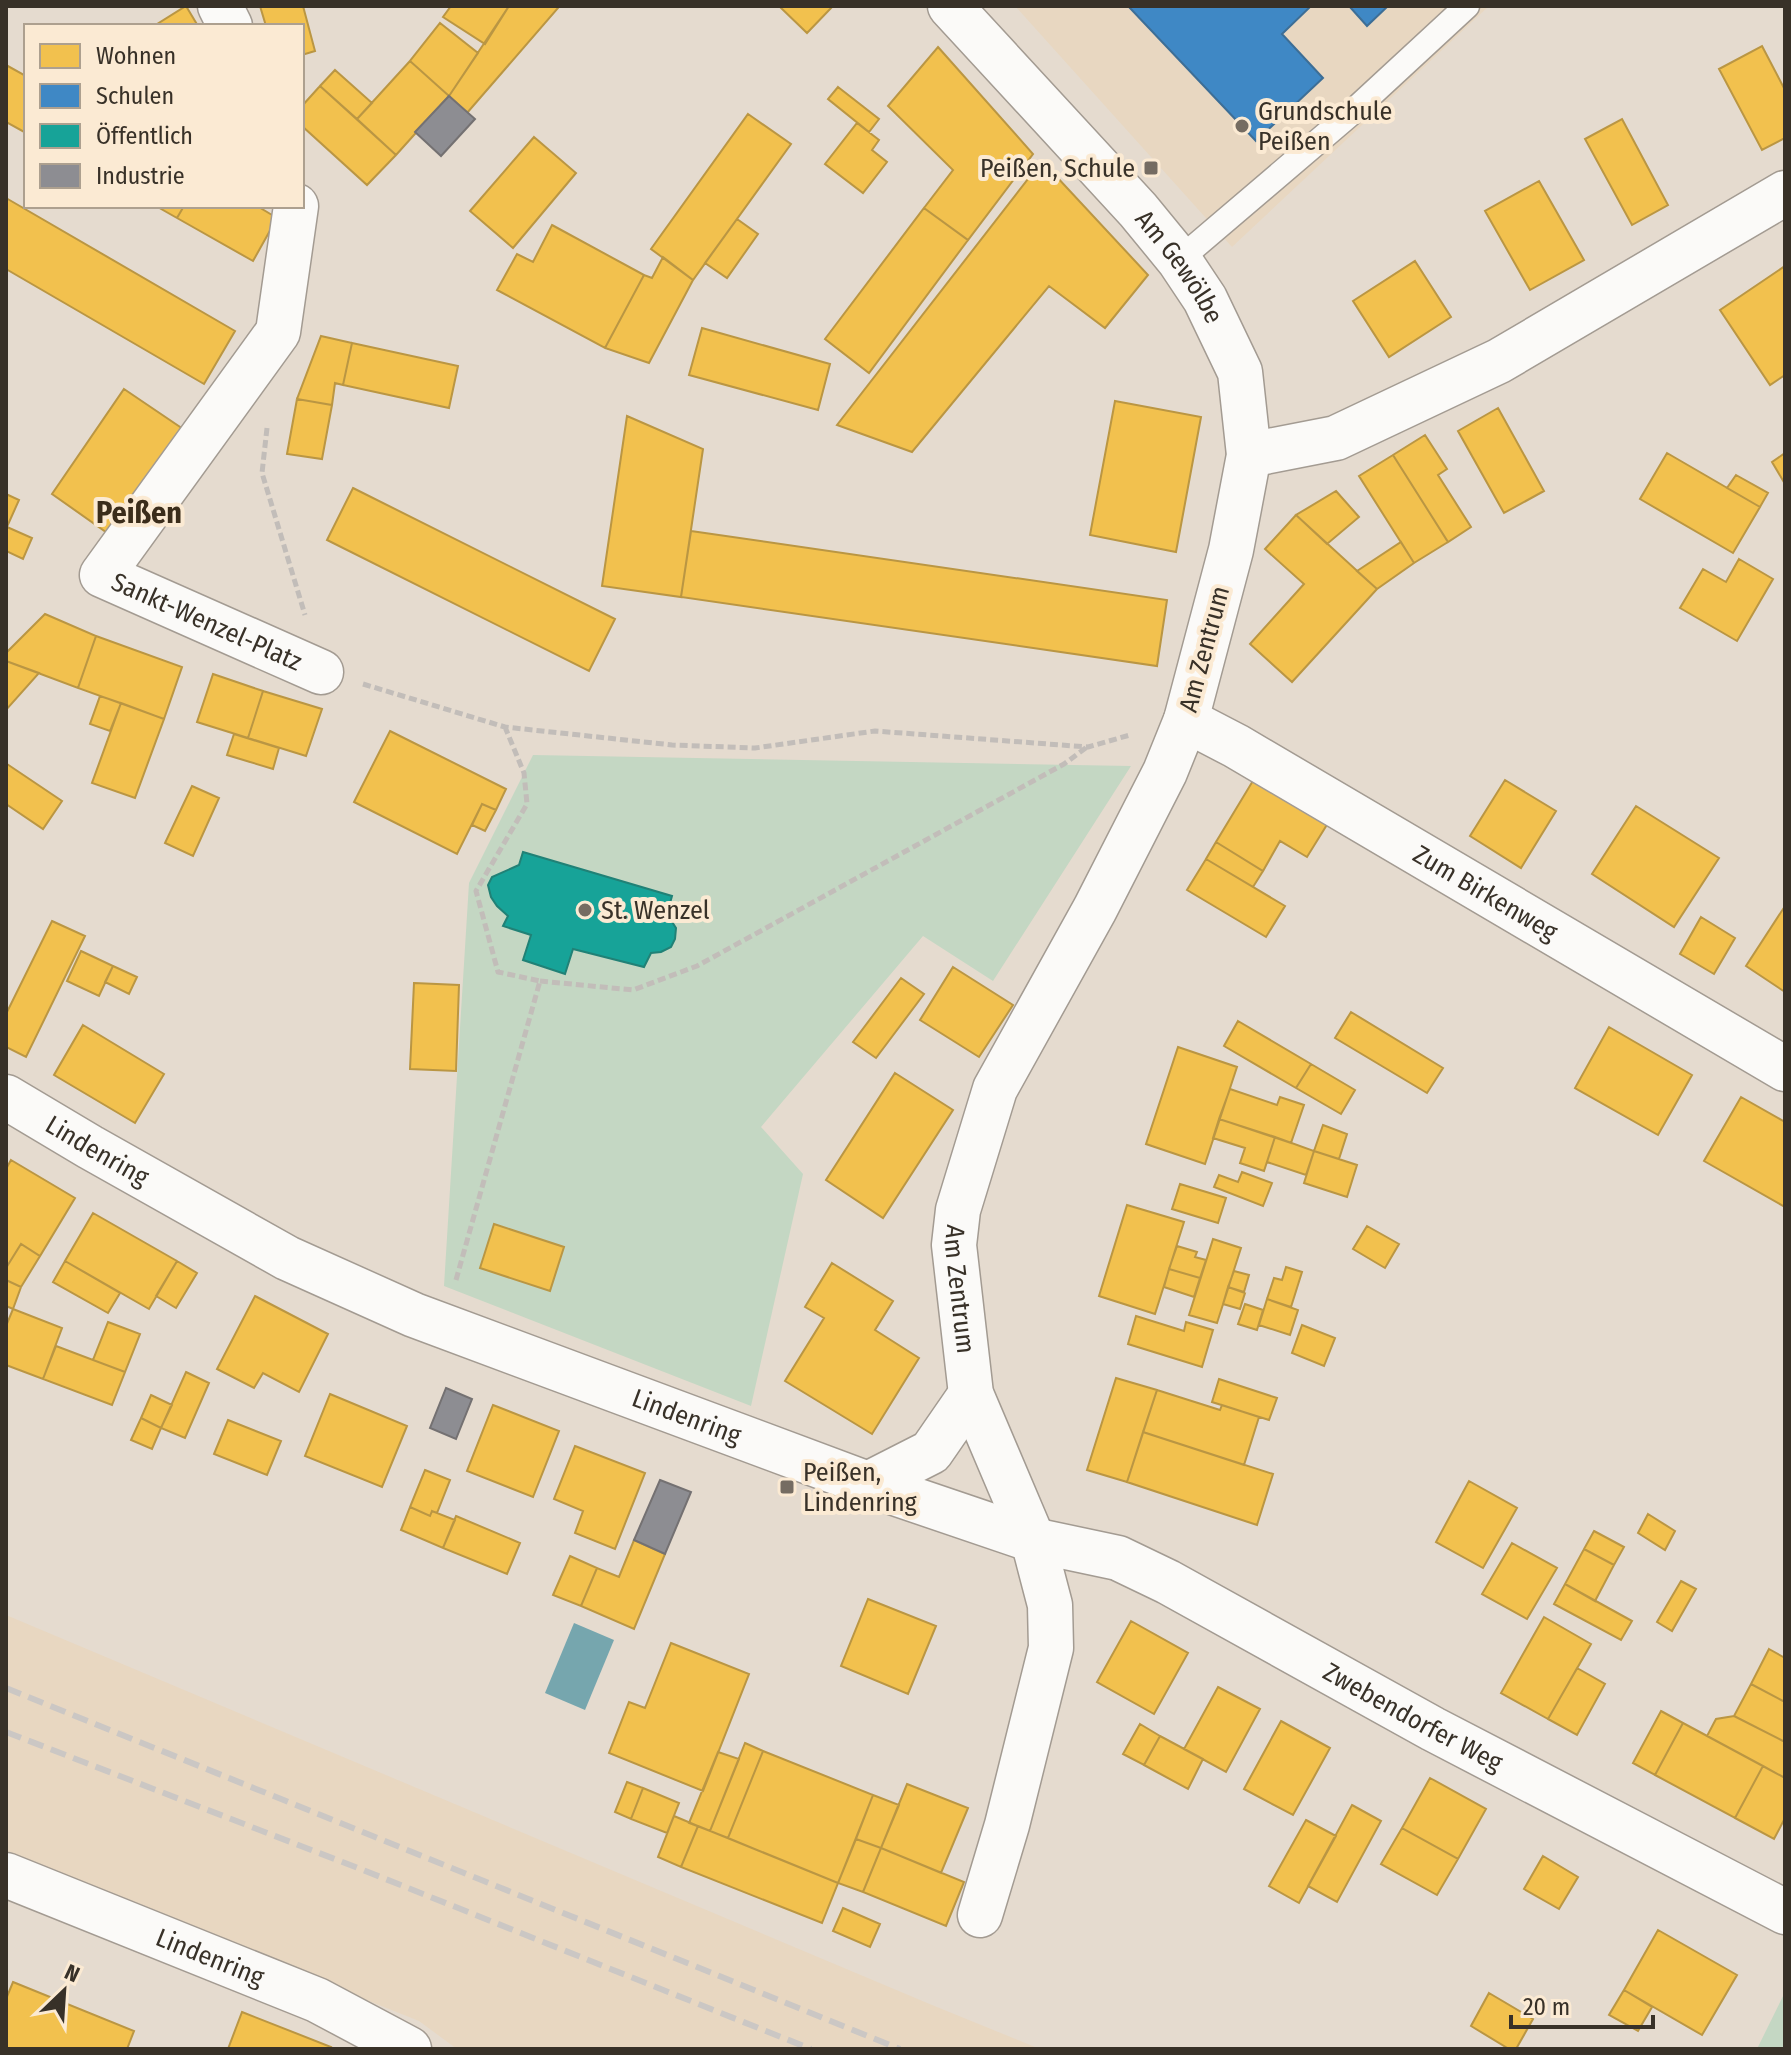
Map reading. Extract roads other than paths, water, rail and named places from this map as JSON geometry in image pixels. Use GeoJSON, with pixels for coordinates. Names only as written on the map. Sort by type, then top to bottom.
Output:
{"type":"FeatureCollection","features":[{"type":"Feature","properties":{"kind":"street"},"geometry":{"type":"LineString","coordinates":[[220,6],[229,24]]}},
{"type":"Feature","properties":{"kind":"street","name":"Am Gewölbe"},"geometry":{"type":"LineString","coordinates":[[950,6],[1138,210],[1179,260],[1205,299],[1240,372],[1249,455]]}},
{"type":"Feature","properties":{"kind":"street"},"geometry":{"type":"LineString","coordinates":[[1249,455],[1336,438],[1499,361],[1785,193]]}},
{"type":"Feature","properties":{"kind":"street","name":"Sankt-Wenzel-Platz"},"geometry":{"type":"LineString","coordinates":[[296,208],[278,332],[102,575],[321,672]]}},
{"type":"Feature","properties":{"kind":"street","name":"Am Zentrum"},"geometry":{"type":"LineString","coordinates":[[1033,1540],[971,1394],[954,1245],[958,1210],[995,1089],[1102,895],[1165,772],[1186,720],[1231,550],[1249,455]]}},
{"type":"Feature","properties":{"kind":"street","name":"Zum Birkenweg"},"geometry":{"type":"LineString","coordinates":[[1186,720],[1236,746],[1785,1069]]}},
{"type":"Feature","properties":{"kind":"street","name":"Lindenring"},"geometry":{"type":"LineString","coordinates":[[6,1097],[287,1258],[414,1315],[868,1484],[1033,1540]]}},
{"type":"Feature","properties":{"kind":"street"},"geometry":{"type":"LineString","coordinates":[[868,1484],[931,1452],[971,1394]]}},
{"type":"Feature","properties":{"kind":"street"},"geometry":{"type":"LineString","coordinates":[[980,1915],[1007,1825],[1051,1648],[1050,1605],[1033,1540]]}},
{"type":"Feature","properties":{"kind":"street","name":"Zwebendorfer Weg"},"geometry":{"type":"LineString","coordinates":[[1033,1540],[1118,1558],[1168,1582],[1433,1729],[1785,1912]]}},
{"type":"Feature","properties":{"kind":"street","name":"Lindenring"},"geometry":{"type":"LineString","coordinates":[[6,1875],[317,2000],[409,2049]]}},
{"type":"Feature","properties":{"kind":"lane"},"geometry":{"type":"LineString","coordinates":[[1179,260],[1349,115],[1467,6]]}},
{"type":"Feature","properties":{"kind":"water"},"geometry":{"type":"Polygon","coordinates":[[[574,1623],[614,1640],[585,1710],[545,1693],[574,1623]]]}},
{"type":"Feature","properties":{"kind":"railway"},"geometry":{"type":"LineString","coordinates":[[6,1688],[900,2049]]}},
{"type":"Feature","properties":{"kind":"railway"},"geometry":{"type":"LineString","coordinates":[[6,1732],[363,1870],[811,2049]]}},
{"type":"Feature","properties":{"kind":"place","name":"Grundschule Peißen"},"geometry":{"type":"Point","coordinates":[1242,126]}},
{"type":"Feature","properties":{"kind":"place","name":"Peißen, Schule"},"geometry":{"type":"Point","coordinates":[1151,168]}},
{"type":"Feature","properties":{"kind":"place","name":"St. Wenzel"},"geometry":{"type":"Point","coordinates":[585,910]}},
{"type":"Feature","properties":{"kind":"place","name":"Peißen, Lindenring"},"geometry":{"type":"Point","coordinates":[787,1487]}},
{"type":"Feature","properties":{"kind":"district","name":"Peißen"},"geometry":{"type":"Point","coordinates":[139,513]}}]}
